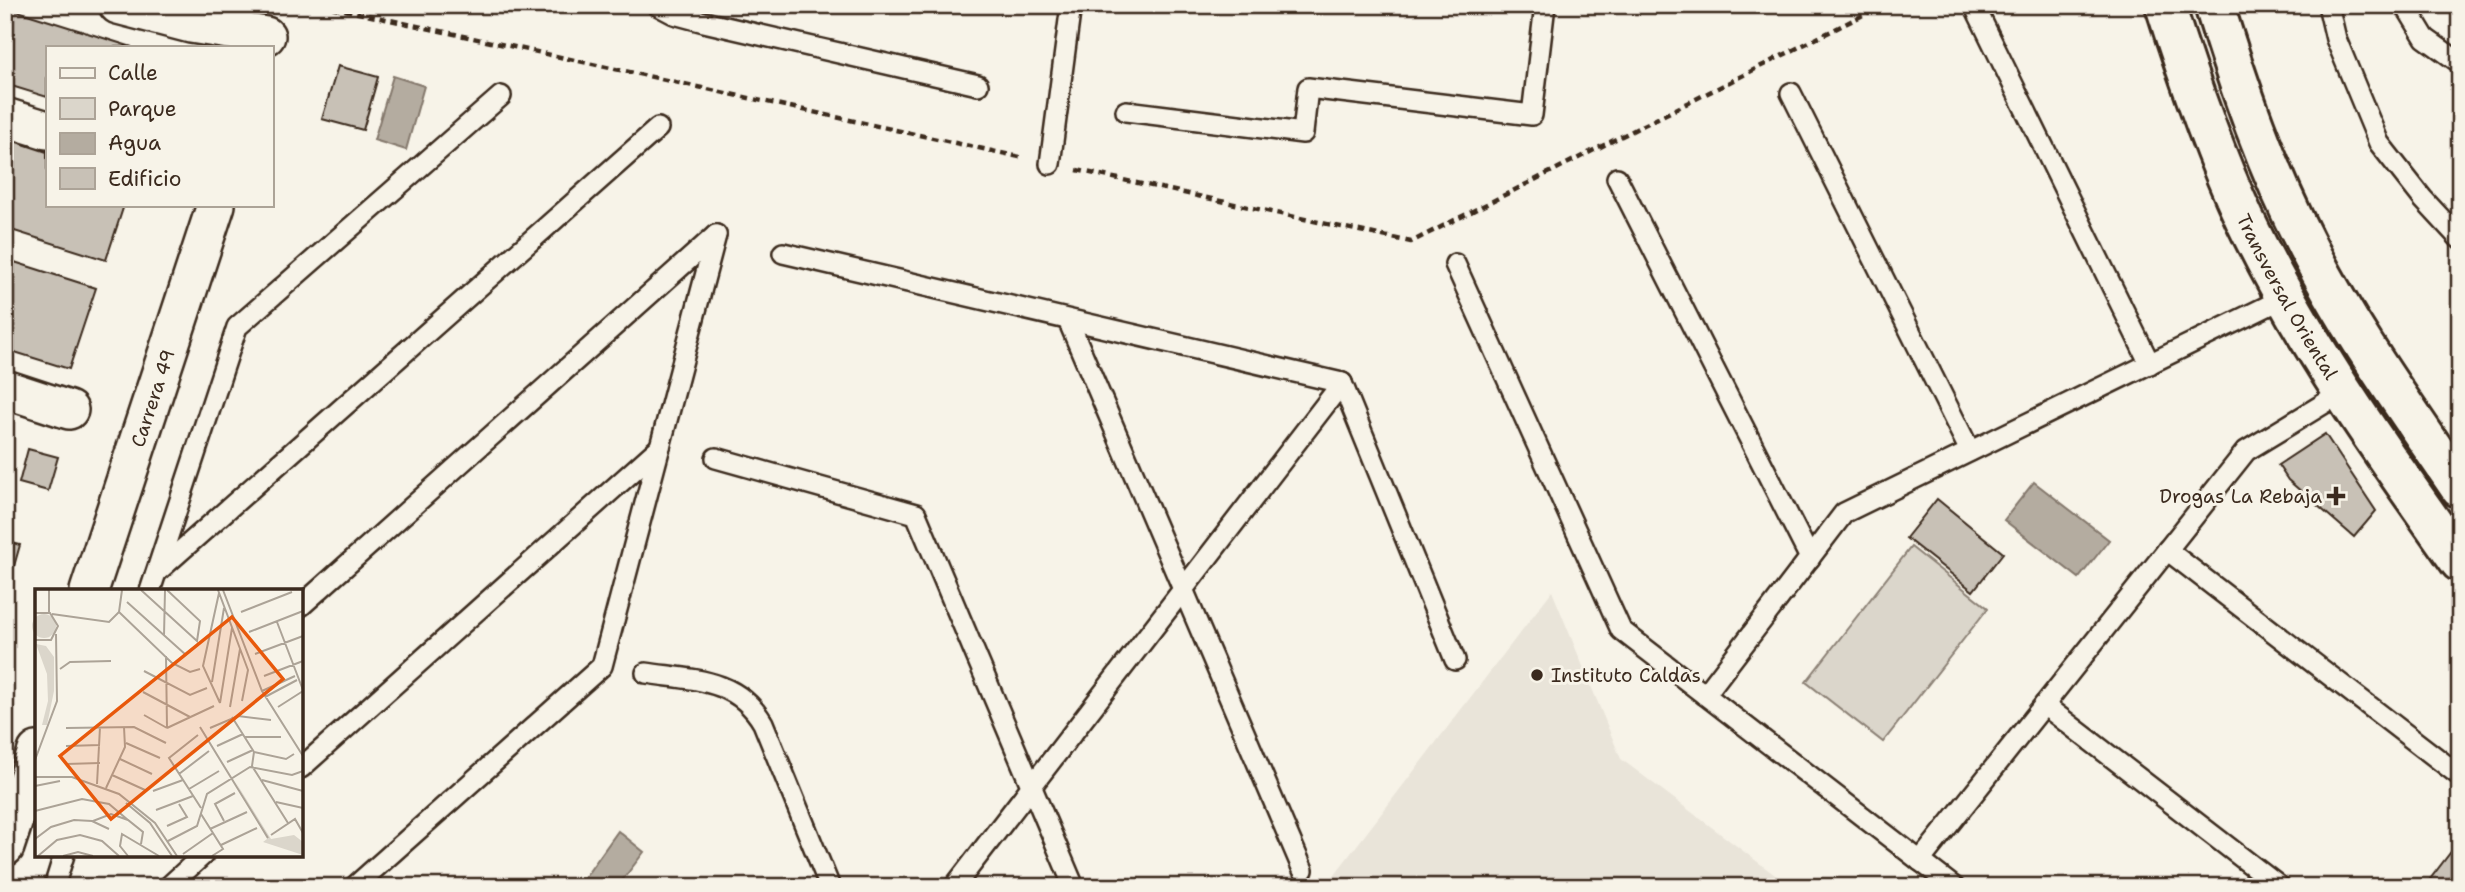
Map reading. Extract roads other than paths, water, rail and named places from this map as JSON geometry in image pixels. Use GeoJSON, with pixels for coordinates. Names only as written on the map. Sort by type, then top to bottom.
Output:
{"type":"FeatureCollection","features":[{"type":"Feature","properties":{"kind":"main road","name":"Transversal Oriental"},"geometry":{"type":"LineString","coordinates":[[2165,5],[2217,153],[2245,219],[2286,297],[2343,392],[2460,562]]}},
{"type":"Feature","properties":{"kind":"main road","name":"Transversal Oriental"},"geometry":{"type":"LineString","coordinates":[[2214,5],[2247,107],[2274,177],[2306,245],[2344,314],[2460,488]]}},
{"type":"Feature","properties":{"kind":"street"},"geometry":{"type":"LineString","coordinates":[[118,5],[191,24],[267,29]]}},
{"type":"Feature","properties":{"kind":"street"},"geometry":{"type":"LineString","coordinates":[[5,117],[46,130]]}},
{"type":"Feature","properties":{"kind":"street","name":"Carrera 49"},"geometry":{"type":"LineString","coordinates":[[90,589],[216,206]]}},
{"type":"Feature","properties":{"kind":"street"},"geometry":{"type":"LineString","coordinates":[[5,389],[69,410]]}},
{"type":"Feature","properties":{"kind":"street"},"geometry":{"type":"LineString","coordinates":[[5,847],[35,757]]}},
{"type":"Feature","properties":{"kind":"lane"},"geometry":{"type":"LineString","coordinates":[[657,5],[674,14],[706,14],[978,85]]}},
{"type":"Feature","properties":{"kind":"lane"},"geometry":{"type":"LineString","coordinates":[[1050,164],[1071,5]]}},
{"type":"Feature","properties":{"kind":"lane"},"geometry":{"type":"LineString","coordinates":[[1126,111],[1303,133],[1308,88],[1532,115],[1545,5]]}},
{"type":"Feature","properties":{"kind":"lane"},"geometry":{"type":"LineString","coordinates":[[1974,5],[2150,364]]}},
{"type":"Feature","properties":{"kind":"lane"},"geometry":{"type":"LineString","coordinates":[[2328,5],[2336,38],[2379,143],[2423,199],[2460,239]]}},
{"type":"Feature","properties":{"kind":"lane"},"geometry":{"type":"LineString","coordinates":[[2405,5],[2425,38],[2460,63]]}},
{"type":"Feature","properties":{"kind":"lane"},"geometry":{"type":"LineString","coordinates":[[1791,93],[1970,451]]}},
{"type":"Feature","properties":{"kind":"lane"},"geometry":{"type":"LineString","coordinates":[[151,589],[237,327],[501,96]]}},
{"type":"Feature","properties":{"kind":"lane"},"geometry":{"type":"LineString","coordinates":[[157,572],[658,128]]}},
{"type":"Feature","properties":{"kind":"lane"},"geometry":{"type":"LineString","coordinates":[[1617,178],[1810,558]]}},
{"type":"Feature","properties":{"kind":"lane"},"geometry":{"type":"LineString","coordinates":[[303,604],[716,235],[602,666],[354,887]]}},
{"type":"Feature","properties":{"kind":"lane"},"geometry":{"type":"LineString","coordinates":[[783,253],[1342,383]]}},
{"type":"Feature","properties":{"kind":"lane"},"geometry":{"type":"LineString","coordinates":[[1455,264],[1621,630],[1954,887]]}},
{"type":"Feature","properties":{"kind":"lane"},"geometry":{"type":"LineString","coordinates":[[1705,695],[1844,513],[2286,297]]}},
{"type":"Feature","properties":{"kind":"lane"},"geometry":{"type":"LineString","coordinates":[[1068,320],[1303,870]]}},
{"type":"Feature","properties":{"kind":"lane"},"geometry":{"type":"LineString","coordinates":[[954,887],[1342,383]]}},
{"type":"Feature","properties":{"kind":"lane"},"geometry":{"type":"LineString","coordinates":[[1342,383],[1455,660]]}},
{"type":"Feature","properties":{"kind":"lane"},"geometry":{"type":"LineString","coordinates":[[1920,861],[2246,451],[2343,392]]}},
{"type":"Feature","properties":{"kind":"lane"},"geometry":{"type":"LineString","coordinates":[[303,766],[660,447]]}},
{"type":"Feature","properties":{"kind":"lane"},"geometry":{"type":"LineString","coordinates":[[716,458],[916,514],[1074,887]]}},
{"type":"Feature","properties":{"kind":"lane"},"geometry":{"type":"LineString","coordinates":[[2167,550],[2460,776]]}},
{"type":"Feature","properties":{"kind":"lane"},"geometry":{"type":"LineString","coordinates":[[646,673],[718,684],[753,706],[763,723],[830,887]]}},
{"type":"Feature","properties":{"kind":"lane"},"geometry":{"type":"LineString","coordinates":[[2044,705],[2280,887]]}},
{"type":"Feature","properties":{"kind":"lane"},"geometry":{"type":"LineString","coordinates":[[54,887],[63,857]]}},
{"type":"Feature","properties":{"kind":"lane"},"geometry":{"type":"LineString","coordinates":[[168,887],[201,857]]}},
{"type":"Feature","properties":{"kind":"water"},"geometry":{"type":"Polygon","coordinates":[[[393,76],[424,86],[406,150],[374,140],[393,76]]]}},
{"type":"Feature","properties":{"kind":"water"},"geometry":{"type":"Polygon","coordinates":[[[2034,482],[2109,540],[2079,578],[2004,520],[2034,482]]]}},
{"type":"Feature","properties":{"kind":"water"},"geometry":{"type":"Polygon","coordinates":[[[618,831],[644,852],[617,887],[578,887],[618,831]]]}},
{"type":"Feature","properties":{"kind":"place","name":"Drogas La Rebaja"},"geometry":{"type":"Point","coordinates":[2336,496]}},
{"type":"Feature","properties":{"kind":"place","name":"Instituto Caldas"},"geometry":{"type":"Point","coordinates":[1537,675]}}]}
